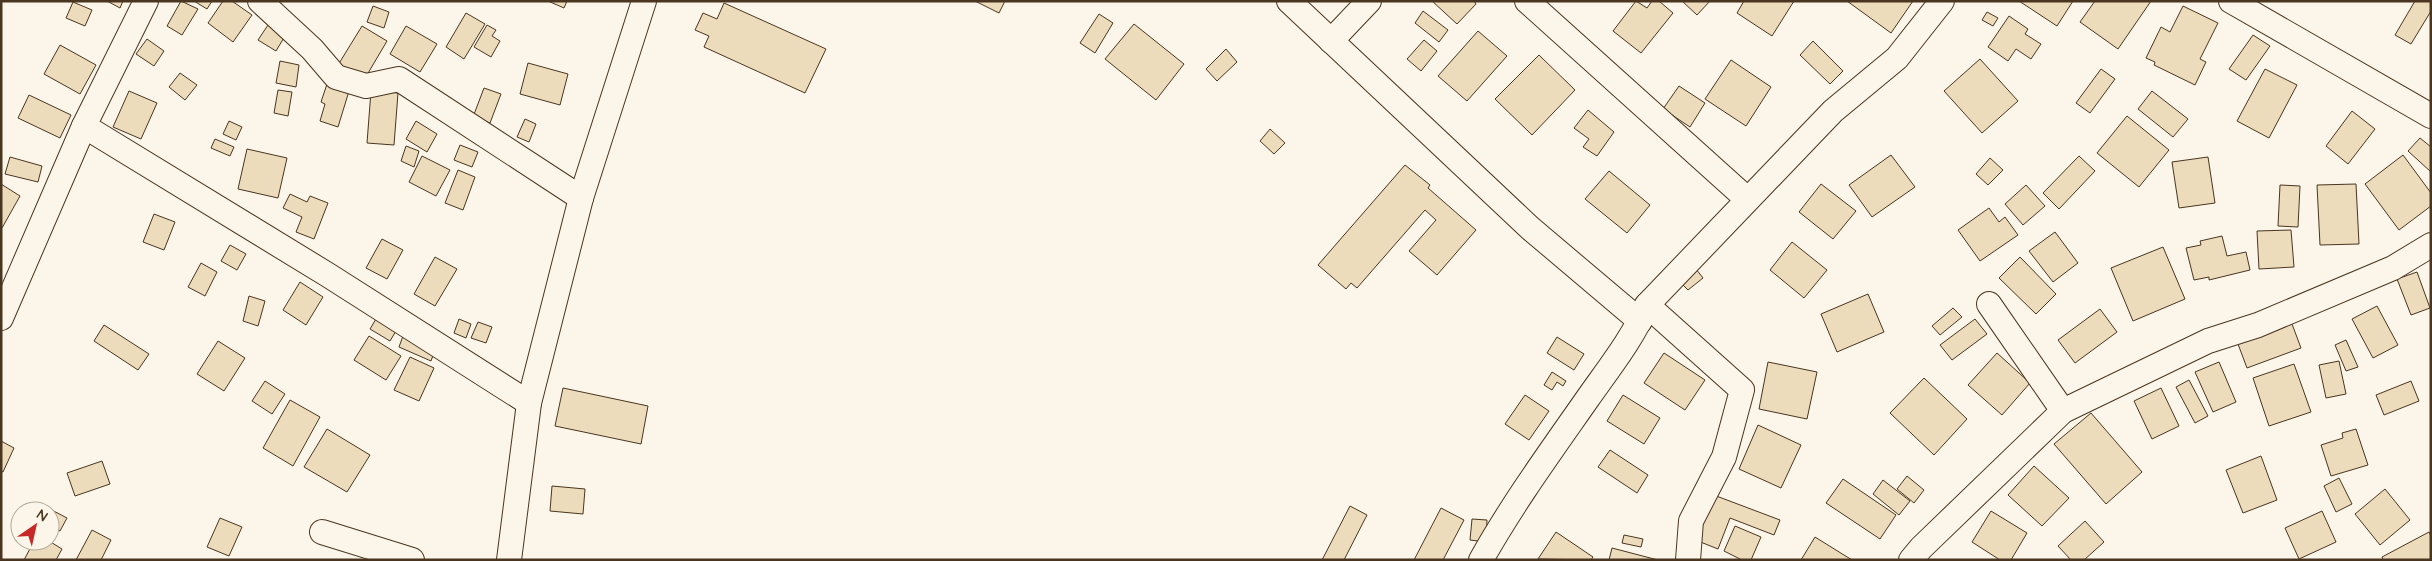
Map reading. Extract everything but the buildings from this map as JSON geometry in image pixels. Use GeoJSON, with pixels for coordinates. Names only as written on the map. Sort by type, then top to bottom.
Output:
{"type":"FeatureCollection","features":[{"type":"Feature","properties":{"kind":"street"},"geometry":{"type":"LineString","coordinates":[[1,318],[84,126],[146,1]]}},
{"type":"Feature","properties":{"kind":"street"},"geometry":{"type":"LineString","coordinates":[[260,1],[312,49],[336,77],[366,86],[399,79],[581,198]]}},
{"type":"Feature","properties":{"kind":"street"},"geometry":{"type":"LineString","coordinates":[[509,560],[529,403],[581,198],[644,1]]}},
{"type":"Feature","properties":{"kind":"street"},"geometry":{"type":"LineString","coordinates":[[1289,1],[1530,228],[1644,313],[1742,390],[1724,457],[1691,521],[1688,560]]}},
{"type":"Feature","properties":{"kind":"street"},"geometry":{"type":"LineString","coordinates":[[1331,41],[1368,1]]}},
{"type":"Feature","properties":{"kind":"street"},"geometry":{"type":"LineString","coordinates":[[1527,1],[1747,198]]}},
{"type":"Feature","properties":{"kind":"street"},"geometry":{"type":"LineString","coordinates":[[1481,560],[1506,515],[1644,313],[1747,198],[1833,111],[1897,58],[1942,1]]}},
{"type":"Feature","properties":{"kind":"street"},"geometry":{"type":"LineString","coordinates":[[2231,1],[2431,116]]}},
{"type":"Feature","properties":{"kind":"street"},"geometry":{"type":"LineString","coordinates":[[84,126],[328,275],[529,403]]}},
{"type":"Feature","properties":{"kind":"street"},"geometry":{"type":"LineString","coordinates":[[1911,560],[2063,411],[2208,341],[2258,324],[2393,268],[2431,245]]}},
{"type":"Feature","properties":{"kind":"street"},"geometry":{"type":"LineString","coordinates":[[1989,304],[2063,411]]}},
{"type":"Feature","properties":{"kind":"street"},"geometry":{"type":"LineString","coordinates":[[322,532],[412,560]]}}]}
